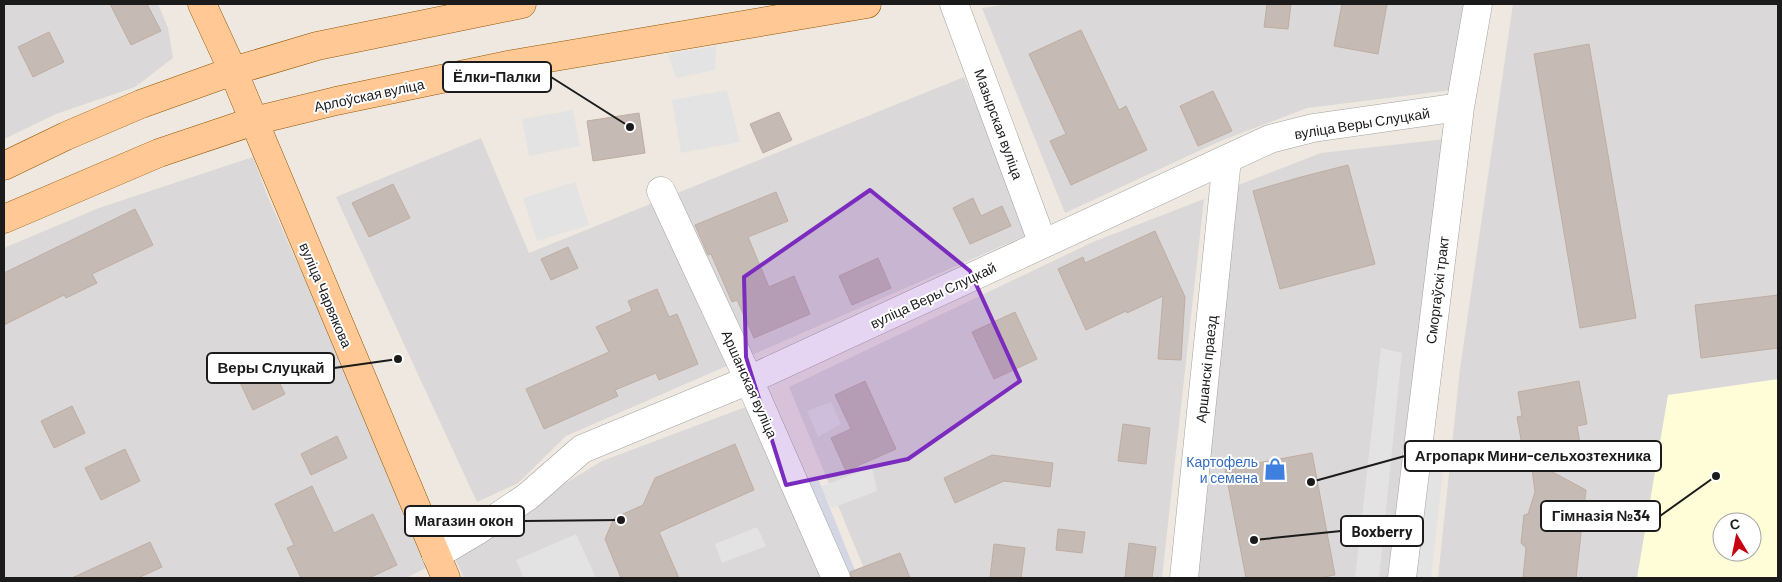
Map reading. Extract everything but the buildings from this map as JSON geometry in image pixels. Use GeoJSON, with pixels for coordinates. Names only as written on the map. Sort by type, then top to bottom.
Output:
{"type":"FeatureCollection","features":[{"type":"Feature","properties":{"kind":"main road","name":"вуліца Чарвякова"},"geometry":{"type":"LineString","coordinates":[[202,4],[233,71],[442,572]]}},
{"type":"Feature","properties":{"kind":"main road"},"geometry":{"type":"LineString","coordinates":[[4,166],[66,136],[141,104],[233,71],[317,46],[522,4]]}},
{"type":"Feature","properties":{"kind":"main road","name":"Арлоўская вуліца"},"geometry":{"type":"LineString","coordinates":[[4,219],[159,153],[254,122],[336,101],[513,64],[867,4]]}},
{"type":"Feature","properties":{"kind":"street","name":"Мазырская вуліца"},"geometry":{"type":"LineString","coordinates":[[954,4],[1044,244]]}},
{"type":"Feature","properties":{"kind":"street","name":"Сморгаўскі тракт"},"geometry":{"type":"LineString","coordinates":[[1402,578],[1460,108],[1478,4]]}},
{"type":"Feature","properties":{"kind":"street","name":"вуліца Веры Слуцкай"},"geometry":{"type":"LineString","coordinates":[[442,572],[478,530],[527,497],[582,449],[749,380],[1270,140],[1313,128],[1460,108]]}},
{"type":"Feature","properties":{"kind":"street","name":"Аршанскі праезд"},"geometry":{"type":"LineString","coordinates":[[1184,578],[1227,159]]}},
{"type":"Feature","properties":{"kind":"street","name":"Аршанская вуліца"},"geometry":{"type":"LineString","coordinates":[[661,191],[749,380],[836,578]]}},
{"type":"Feature","properties":{"kind":"highlighted area"},"geometry":{"type":"Polygon","coordinates":[[[870,190],[970,271],[1020,381],[908,459],[786,485],[746,357],[744,277],[870,190]]]}},
{"type":"Feature","properties":{"kind":"shaded area"},"geometry":{"type":"Polygon","coordinates":[[[4,4],[158,4],[168,28],[173,58],[135,87],[56,114],[4,139],[4,4]]]}},
{"type":"Feature","properties":{"kind":"shaded area"},"geometry":{"type":"Polygon","coordinates":[[[1010,4],[1465,4],[1452,90],[1307,108],[1218,142],[1065,213],[982,8],[1010,4]]]}},
{"type":"Feature","properties":{"kind":"shaded area"},"geometry":{"type":"Polygon","coordinates":[[[1513,4],[1778,4],[1778,578],[1438,578],[1460,369],[1513,4]]]}},
{"type":"Feature","properties":{"kind":"shaded area"},"geometry":{"type":"Polygon","coordinates":[[[716,46],[715,70],[676,78],[668,54],[716,46]]]}},
{"type":"Feature","properties":{"kind":"shaded area"},"geometry":{"type":"Polygon","coordinates":[[[964,77],[1032,233],[566,436],[518,483],[477,502],[336,197],[481,138],[529,253],[964,77]]]}},
{"type":"Feature","properties":{"kind":"shaded area"},"geometry":{"type":"Polygon","coordinates":[[[727,90],[740,142],[681,153],[672,100],[727,90]]]}},
{"type":"Feature","properties":{"kind":"shaded area"},"geometry":{"type":"Polygon","coordinates":[[[573,110],[580,146],[529,156],[522,119],[573,110]]]}},
{"type":"Feature","properties":{"kind":"shaded area"},"geometry":{"type":"Polygon","coordinates":[[[1445,139],[1394,578],[1194,578],[1236,186],[1321,153],[1445,139]]]}},
{"type":"Feature","properties":{"kind":"shaded area"},"geometry":{"type":"Polygon","coordinates":[[[253,157],[267,195],[432,565],[406,578],[4,578],[4,248],[99,208],[253,157]]]}},
{"type":"Feature","properties":{"kind":"shaded area"},"geometry":{"type":"Polygon","coordinates":[[[575,182],[589,225],[537,241],[523,198],[575,182]]]}},
{"type":"Feature","properties":{"kind":"shaded area"},"geometry":{"type":"Polygon","coordinates":[[[1204,199],[1162,578],[868,578],[789,387],[1093,242],[1204,199]]]}},
{"type":"Feature","properties":{"kind":"shaded area"},"geometry":{"type":"Polygon","coordinates":[[[1381,348],[1402,353],[1379,578],[1355,578],[1381,348]]]}},
{"type":"Feature","properties":{"kind":"shaded area"},"geometry":{"type":"Polygon","coordinates":[[[1778,379],[1778,578],[1637,578],[1668,395],[1778,379]]]}},
{"type":"Feature","properties":{"kind":"shaded area"},"geometry":{"type":"Polygon","coordinates":[[[831,402],[841,424],[818,437],[807,411],[831,402]]]}},
{"type":"Feature","properties":{"kind":"shaded area"},"geometry":{"type":"Polygon","coordinates":[[[751,405],[823,578],[464,578],[456,561],[463,546],[602,461],[751,405]]]}},
{"type":"Feature","properties":{"kind":"shaded area"},"geometry":{"type":"Polygon","coordinates":[[[1425,442],[1446,444],[1431,578],[1410,578],[1425,442]]]}},
{"type":"Feature","properties":{"kind":"shaded area"},"geometry":{"type":"Polygon","coordinates":[[[872,467],[877,491],[832,508],[820,487],[872,467]]]}},
{"type":"Feature","properties":{"kind":"shaded area"},"geometry":{"type":"Polygon","coordinates":[[[817,476],[858,578],[824,578],[783,490],[817,476]]]}},
{"type":"Feature","properties":{"kind":"shaded area"},"geometry":{"type":"Polygon","coordinates":[[[757,527],[766,546],[722,563],[715,544],[757,527]]]}},
{"type":"Feature","properties":{"kind":"shaded area"},"geometry":{"type":"Polygon","coordinates":[[[576,534],[596,578],[524,578],[516,560],[576,534]]]}},
{"type":"Feature","properties":{"kind":"place","name":"Ёлки-Палки"},"geometry":{"type":"Point","coordinates":[630,127]}},
{"type":"Feature","properties":{"kind":"place","name":"Веры Слуцкай"},"geometry":{"type":"Point","coordinates":[398,359]}},
{"type":"Feature","properties":{"kind":"place","name":"Картофель и семена"},"geometry":{"type":"Point","coordinates":[1275,469]}},
{"type":"Feature","properties":{"kind":"place","name":"Гімназія №34"},"geometry":{"type":"Point","coordinates":[1716,476]}},
{"type":"Feature","properties":{"kind":"place","name":"Агропарк Мини-сельхозтехника"},"geometry":{"type":"Point","coordinates":[1311,482]}},
{"type":"Feature","properties":{"kind":"place","name":"Магазин окон"},"geometry":{"type":"Point","coordinates":[621,520]}},
{"type":"Feature","properties":{"kind":"place","name":"Boxberry"},"geometry":{"type":"Point","coordinates":[1254,540]}}]}
